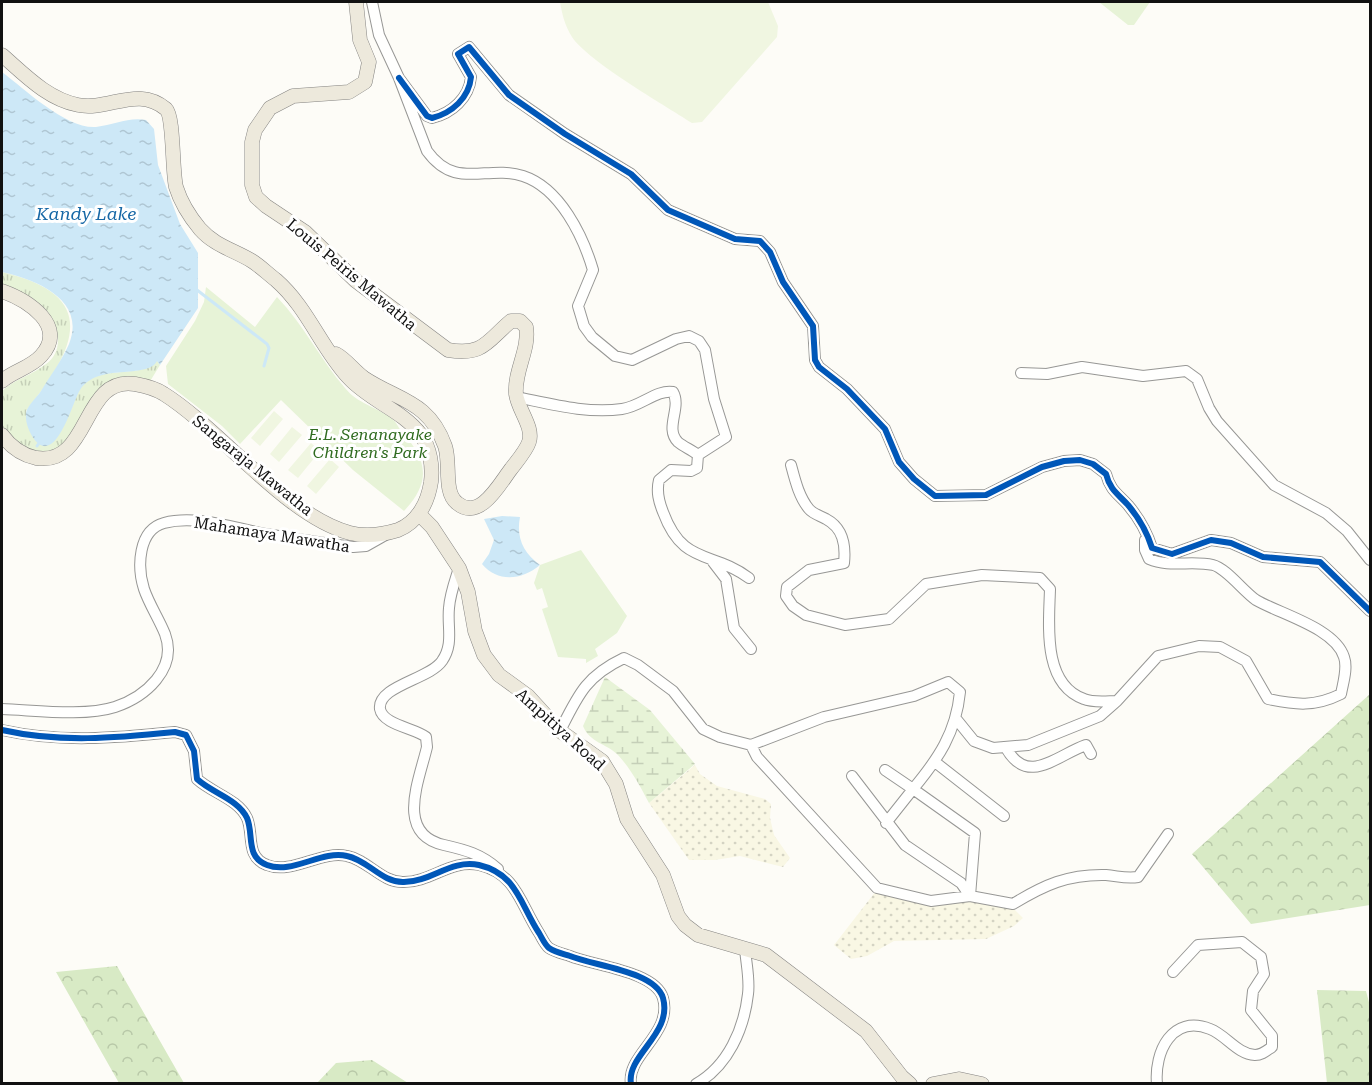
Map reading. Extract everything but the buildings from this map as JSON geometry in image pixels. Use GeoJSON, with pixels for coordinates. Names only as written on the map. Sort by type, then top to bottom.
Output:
{"type":"FeatureCollection","features":[{"type":"Feature","properties":{"kind":"main road","name":"Louis Peiris Mawatha"},"geometry":{"type":"LineString","coordinates":[[328,350],[342,357],[364,377],[423,410],[446,448],[450,494],[456,503],[465,508],[480,505],[491,496],[530,441],[529,430],[516,397],[516,384],[528,336],[526,327],[520,321],[511,321],[490,344],[480,349],[462,352],[448,350],[356,281],[305,232],[256,197],[252,185],[252,142],[255,130],[270,108],[293,96],[349,93],[365,82],[369,62],[360,40],[356,2]]}},
{"type":"Feature","properties":{"kind":"main road"},"geometry":{"type":"LineString","coordinates":[[2,55],[49,94],[67,102],[80,106],[100,105],[126,98],[145,98],[168,111],[172,120],[171,153],[176,185],[188,213],[202,231],[218,245],[252,261],[285,288],[299,304],[328,350],[352,381],[405,418],[423,437],[430,455],[431,479],[425,504],[419,514]]}},
{"type":"Feature","properties":{"kind":"main road"},"geometry":{"type":"LineString","coordinates":[[2,291],[22,300],[41,313],[49,325],[48,345],[41,356],[2,381]]}},
{"type":"Feature","properties":{"kind":"main road","name":"Sangaraja Mawatha"},"geometry":{"type":"LineString","coordinates":[[2,435],[9,444],[25,454],[51,458],[66,452],[75,442],[98,400],[116,386],[129,383],[149,387],[179,404],[293,502],[321,520],[350,533],[370,536],[404,527],[419,514]]}},
{"type":"Feature","properties":{"kind":"main road","name":"Ampitiya Road"},"geometry":{"type":"LineString","coordinates":[[419,514],[432,527],[459,568],[468,592],[475,631],[484,655],[499,675],[528,696],[560,731],[602,761],[616,784],[627,819],[663,875],[678,915],[685,925],[698,934],[766,955],[866,1031],[902,1077],[910,1083]]}},
{"type":"Feature","properties":{"kind":"main road"},"geometry":{"type":"LineString","coordinates":[[933,1083],[958,1079],[982,1083]]}},
{"type":"Feature","properties":{"kind":"street"},"geometry":{"type":"LineString","coordinates":[[372,2],[379,35],[399,78],[427,150],[434,160],[444,168],[464,176],[507,174],[524,176],[539,185],[574,224],[592,270],[578,306],[584,326],[592,338],[615,356],[632,360],[688,336],[699,341],[705,350],[714,399],[726,436],[698,455]]}},
{"type":"Feature","properties":{"kind":"street"},"geometry":{"type":"LineString","coordinates":[[399,78],[427,116],[438,117],[466,96],[471,77],[458,54],[469,47],[509,95],[565,134],[631,174],[668,210],[735,239],[760,241],[770,252],[783,282],[813,326],[815,360],[819,367],[847,389],[885,429],[899,462],[914,479],[935,496],[986,495],[1042,467],[1080,460],[1093,464],[1106,474],[1109,488],[1127,505],[1146,531],[1152,548],[1172,554],[1212,540],[1232,543],[1263,557],[1320,562],[1371,611]]}},
{"type":"Feature","properties":{"kind":"street"},"geometry":{"type":"LineString","coordinates":[[1021,373],[1047,374],[1082,367],[1143,376],[1186,371],[1197,379],[1217,421],[1274,484],[1326,513],[1347,531],[1371,560]]}},
{"type":"Feature","properties":{"kind":"street"},"geometry":{"type":"LineString","coordinates":[[516,397],[561,407],[601,410],[636,407],[658,394],[673,392],[677,399],[672,425],[673,436],[680,444],[698,455]]}},
{"type":"Feature","properties":{"kind":"street"},"geometry":{"type":"LineString","coordinates":[[698,455],[697,468],[691,471],[672,470],[664,474],[657,487],[659,501],[674,538],[684,548],[749,578]]}},
{"type":"Feature","properties":{"kind":"street"},"geometry":{"type":"LineString","coordinates":[[792,465],[796,486],[810,511],[837,524],[841,530],[844,558],[844,563],[838,567],[808,570],[787,587],[786,596],[793,606],[806,615],[845,626],[889,619],[926,584],[982,575],[1040,579],[1050,589],[1049,638],[1054,665],[1068,688],[1085,700],[1118,701]]}},
{"type":"Feature","properties":{"kind":"street","name":"Mahamaya Mawatha"},"geometry":{"type":"LineString","coordinates":[[2,709],[83,711],[114,707],[137,696],[155,682],[164,670],[166,636],[144,588],[141,561],[144,539],[150,531],[162,523],[190,520],[353,547],[366,546],[392,532]]}},
{"type":"Feature","properties":{"kind":"street"},"geometry":{"type":"LineString","coordinates":[[957,720],[974,741],[993,748],[1028,745],[1100,716],[1118,701],[1158,656],[1198,646],[1220,647],[1246,661],[1268,699],[1290,704],[1322,703],[1341,694],[1345,673],[1344,656],[1330,638],[1290,614],[1256,600],[1215,565],[1161,564],[1149,559],[1145,550],[1146,531]]}},
{"type":"Feature","properties":{"kind":"street"},"geometry":{"type":"LineString","coordinates":[[712,562],[726,579],[734,628],[751,649]]}},
{"type":"Feature","properties":{"kind":"street"},"geometry":{"type":"LineString","coordinates":[[459,568],[448,609],[450,646],[442,662],[430,672],[388,692],[382,700],[380,709],[385,717],[426,737],[427,747],[412,808],[414,823],[422,834],[435,843],[483,856],[503,873],[515,888],[548,947],[573,957],[644,977],[660,991],[664,1012],[661,1024],[632,1069],[631,1083]]}},
{"type":"Feature","properties":{"kind":"street"},"geometry":{"type":"LineString","coordinates":[[560,731],[579,694],[602,668],[624,658],[638,665],[673,691],[703,729],[720,738],[752,745],[824,717],[914,696],[948,682],[960,692],[957,720],[935,762],[886,823]]}},
{"type":"Feature","properties":{"kind":"street"},"geometry":{"type":"LineString","coordinates":[[2,730],[36,738],[86,740],[175,732],[186,735],[194,751],[197,779],[210,790],[237,805],[247,819],[252,853],[266,865],[281,867],[329,856],[346,855],[363,862],[384,877],[404,882],[456,865],[477,865],[503,873]]}},
{"type":"Feature","properties":{"kind":"street"},"geometry":{"type":"LineString","coordinates":[[752,745],[757,757],[877,888],[931,901],[970,896],[1013,904],[1046,884],[1068,878],[1106,875],[1127,879],[1138,877],[1168,834]]}},
{"type":"Feature","properties":{"kind":"street"},"geometry":{"type":"LineString","coordinates":[[1006,748],[1012,758],[1025,768],[1044,766],[1086,746],[1092,754]]}},
{"type":"Feature","properties":{"kind":"street"},"geometry":{"type":"LineString","coordinates":[[935,762],[1004,816]]}},
{"type":"Feature","properties":{"kind":"street"},"geometry":{"type":"LineString","coordinates":[[885,770],[975,833],[970,896]]}},
{"type":"Feature","properties":{"kind":"street"},"geometry":{"type":"LineString","coordinates":[[852,776],[905,845],[961,883],[970,896]]}},
{"type":"Feature","properties":{"kind":"street"},"geometry":{"type":"LineString","coordinates":[[1157,1083],[1156,1068],[1163,1042],[1176,1032],[1191,1026],[1210,1029],[1241,1050],[1254,1055],[1263,1054],[1272,1047],[1272,1036],[1251,1010],[1253,991],[1264,974],[1261,957],[1242,942],[1198,945],[1173,972]]}},
{"type":"Feature","properties":{"kind":"street"},"geometry":{"type":"LineString","coordinates":[[696,1083],[723,1062],[740,1027],[748,996],[745,948]]}},
{"type":"Feature","properties":{"kind":"shaded area"},"geometry":{"type":"Polygon","coordinates":[[[695,765],[700,774],[717,786],[765,799],[771,804],[770,818],[774,835],[790,858],[783,867],[740,856],[715,860],[689,860],[649,803],[695,765]]]}},
{"type":"Feature","properties":{"kind":"shaded area"},"geometry":{"type":"Polygon","coordinates":[[[876,891],[969,899],[1012,907],[1023,918],[1014,926],[986,939],[894,941],[867,956],[851,959],[834,945],[876,891]]]}},
{"type":"Feature","properties":{"kind":"green space"},"geometry":{"type":"Polygon","coordinates":[[[560,2],[768,2],[778,26],[777,37],[702,122],[692,123],[610,70],[581,47],[567,29],[560,2]]]}},
{"type":"Feature","properties":{"kind":"green space"},"geometry":{"type":"Polygon","coordinates":[[[1099,2],[1150,2],[1134,25],[1128,25],[1099,2]]]}},
{"type":"Feature","properties":{"kind":"green space"},"geometry":{"type":"Polygon","coordinates":[[[2,272],[34,282],[55,295],[67,309],[70,326],[67,345],[58,366],[26,411],[38,442],[42,444],[62,424],[81,387],[92,378],[141,369],[157,360],[160,365],[149,383],[116,379],[104,384],[86,406],[70,439],[53,453],[23,446],[10,437],[2,424],[2,391],[49,362],[56,350],[58,340],[53,319],[47,311],[31,298],[2,285],[2,272]]]}},
{"type":"Feature","properties":{"kind":"green space","name":"E.L. Senanayake Children's Park"},"geometry":{"type":"Polygon","coordinates":[[[206,287],[255,327],[277,297],[296,319],[336,377],[350,393],[394,421],[417,452],[423,471],[419,490],[404,511],[353,470],[281,400],[240,444],[222,426],[168,384],[166,366],[195,321],[204,302],[206,287]]]}},
{"type":"Feature","properties":{"kind":"green space"},"geometry":{"type":"Polygon","coordinates":[[[274,411],[283,419],[260,446],[251,438],[274,411]]]}},
{"type":"Feature","properties":{"kind":"green space"},"geometry":{"type":"Polygon","coordinates":[[[292,427],[302,435],[279,462],[270,454],[292,427]]]}},
{"type":"Feature","properties":{"kind":"green space"},"geometry":{"type":"Polygon","coordinates":[[[311,443],[320,451],[298,478],[288,470],[311,443]]]}},
{"type":"Feature","properties":{"kind":"green space"},"geometry":{"type":"Polygon","coordinates":[[[330,459],[339,467],[316,494],[307,486],[330,459]]]}},
{"type":"Feature","properties":{"kind":"green space"},"geometry":{"type":"Polygon","coordinates":[[[581,550],[627,616],[617,633],[595,649],[598,656],[586,663],[586,659],[558,657],[542,609],[548,607],[542,588],[537,590],[534,583],[540,565],[581,550]]]}},
{"type":"Feature","properties":{"kind":"green space"},"geometry":{"type":"Polygon","coordinates":[[[605,677],[650,710],[695,764],[649,803],[623,760],[590,736],[583,726],[605,677]]]}},
{"type":"Feature","properties":{"kind":"green space"},"geometry":{"type":"Polygon","coordinates":[[[1370,694],[1370,905],[1251,924],[1192,854],[1370,694]]]}},
{"type":"Feature","properties":{"kind":"green space"},"geometry":{"type":"Polygon","coordinates":[[[117,966],[184,1083],[119,1083],[56,972],[117,966]]]}},
{"type":"Feature","properties":{"kind":"green space"},"geometry":{"type":"Polygon","coordinates":[[[1317,990],[1366,991],[1370,1006],[1370,1083],[1327,1083],[1317,990]]]}},
{"type":"Feature","properties":{"kind":"green space"},"geometry":{"type":"Polygon","coordinates":[[[372,1060],[408,1083],[317,1083],[336,1063],[372,1060]]]}},
{"type":"Feature","properties":{"kind":"water","name":"Kandy Lake"},"geometry":{"type":"Polygon","coordinates":[[[2,72],[59,115],[84,126],[96,127],[127,120],[146,120],[154,129],[158,165],[180,224],[198,253],[198,308],[160,365],[157,361],[152,367],[143,370],[98,376],[88,381],[80,390],[63,429],[56,439],[49,445],[42,446],[30,433],[26,413],[63,356],[73,328],[71,315],[64,303],[54,294],[28,280],[2,272],[2,72]]]}},
{"type":"Feature","properties":{"kind":"water"},"geometry":{"type":"Polygon","coordinates":[[[502,516],[520,517],[519,531],[522,544],[529,555],[540,565],[526,574],[503,577],[488,570],[482,564],[494,540],[484,519],[502,516]]]}},
{"type":"Feature","properties":{"kind":"waterway"},"geometry":{"type":"LineString","coordinates":[[197,290],[267,344],[269,348],[264,366]]}},
{"type":"Feature","properties":{"kind":"cycle path"},"geometry":{"type":"LineString","coordinates":[[399,78],[427,116],[432,118],[439,116],[458,104],[467,92],[471,77],[458,54],[469,47],[509,95],[565,134],[631,174],[668,210],[735,239],[760,241],[770,252],[783,282],[813,326],[815,360],[819,367],[847,389],[885,429],[899,462],[914,479],[935,496],[986,495],[1042,467],[1064,461],[1080,460],[1093,464],[1106,474],[1112,488],[1139,520],[1152,548],[1172,554],[1211,540],[1231,543],[1263,557],[1320,562],[1370,611]]}},
{"type":"Feature","properties":{"kind":"cycle path"},"geometry":{"type":"LineString","coordinates":[[2,730],[66,738],[175,732],[186,735],[194,751],[197,779],[243,811],[249,824],[253,851],[256,857],[267,865],[286,867],[327,856],[347,856],[355,858],[389,879],[404,882],[414,881],[459,865],[479,865],[492,869],[502,875],[516,891],[549,948],[581,960],[636,975],[658,989],[663,998],[662,1023],[635,1063],[631,1073],[631,1084]]}}]}
